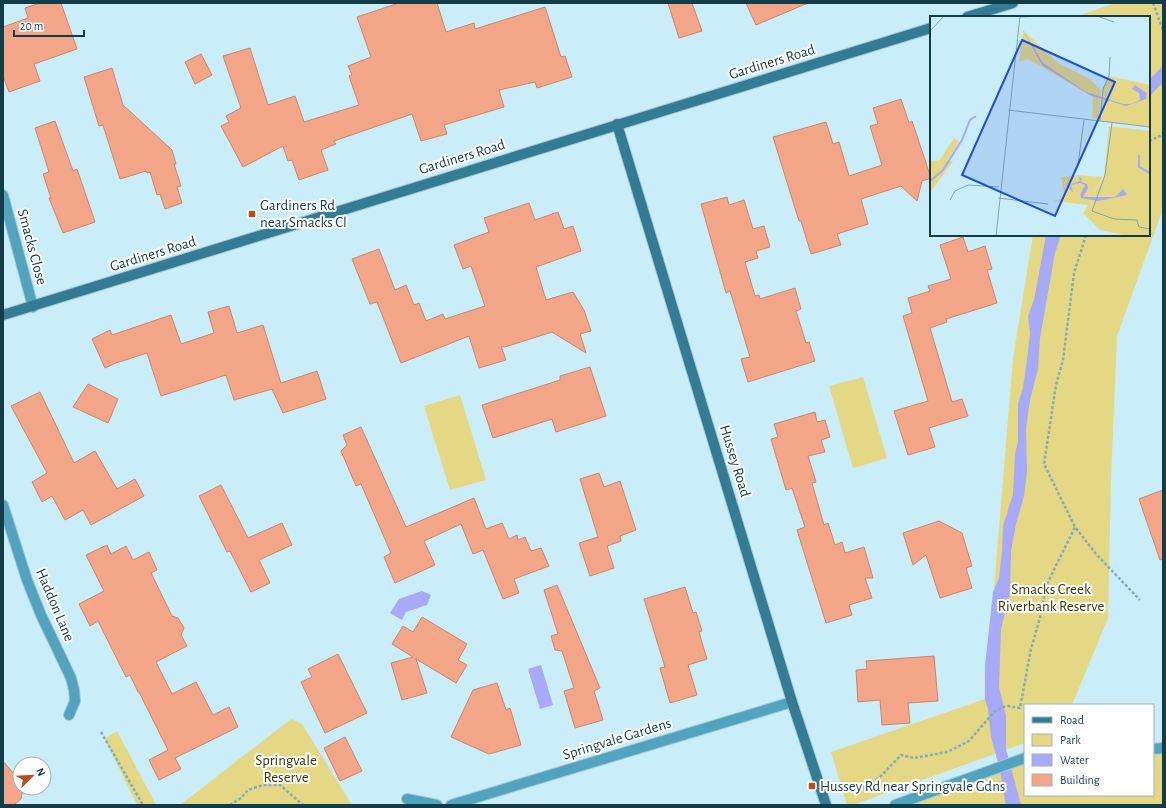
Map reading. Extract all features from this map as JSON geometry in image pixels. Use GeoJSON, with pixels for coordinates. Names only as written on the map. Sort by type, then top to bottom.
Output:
{"type":"FeatureCollection","features":[{"type":"Feature","properties":{"kind":"street"},"geometry":{"type":"LineString","coordinates":[[970,16],[1013,3]]}},
{"type":"Feature","properties":{"kind":"street","name":"Gardiners Road"},"geometry":{"type":"LineString","coordinates":[[3,315],[930,28]]}},
{"type":"Feature","properties":{"kind":"street","name":"Hussey Road"},"geometry":{"type":"LineString","coordinates":[[617,124],[792,702],[826,805]]}},
{"type":"Feature","properties":{"kind":"street","name":"Smacks Close"},"geometry":{"type":"LineString","coordinates":[[3,195],[33,306]]}},
{"type":"Feature","properties":{"kind":"street","name":"Haddon Lane"},"geometry":{"type":"LineString","coordinates":[[3,505],[27,580],[41,615],[71,678],[75,701],[69,715]]}},
{"type":"Feature","properties":{"kind":"street","name":"Springvale Gardens"},"geometry":{"type":"LineString","coordinates":[[451,805],[792,702]]}},
{"type":"Feature","properties":{"kind":"street"},"geometry":{"type":"LineString","coordinates":[[895,805],[1024,758]]}},
{"type":"Feature","properties":{"kind":"street"},"geometry":{"type":"LineString","coordinates":[[407,799],[437,805]]}},
{"type":"Feature","properties":{"kind":"path"},"geometry":{"type":"LineString","coordinates":[[1153,3],[1163,30]]}},
{"type":"Feature","properties":{"kind":"path"},"geometry":{"type":"LineString","coordinates":[[1150,141],[1163,133]]}},
{"type":"Feature","properties":{"kind":"path"},"geometry":{"type":"LineString","coordinates":[[1086,236],[1074,273],[1064,360],[1056,385],[1044,464],[1075,528],[1096,554],[1140,600]]}},
{"type":"Feature","properties":{"kind":"path"},"geometry":{"type":"LineString","coordinates":[[821,791],[862,788],[880,777],[901,755],[914,758],[947,752],[969,741],[994,712],[1008,706],[1020,708],[1031,649],[1040,618],[1046,586],[1075,528]]}},
{"type":"Feature","properties":{"kind":"path"},"geometry":{"type":"LineString","coordinates":[[102,732],[143,805]]}},
{"type":"Feature","properties":{"kind":"path"},"geometry":{"type":"LineString","coordinates":[[230,805],[241,798],[248,790],[262,784],[280,785],[303,805]]}},
{"type":"Feature","properties":{"kind":"green space","name":"Smacks Creek Riverbank Reserve"},"geometry":{"type":"Polygon","coordinates":[[[1115,3],[1163,3],[1163,209],[1117,336],[1111,480],[1108,618],[1072,704],[1024,704],[1024,743],[853,805],[847,805],[831,752],[985,699],[1013,358],[1033,236],[1150,236],[1150,16],[1078,16],[1115,3]]]}},
{"type":"Feature","properties":{"kind":"green space"},"geometry":{"type":"Polygon","coordinates":[[[863,377],[887,458],[853,468],[829,386],[863,377]]]}},
{"type":"Feature","properties":{"kind":"green space"},"geometry":{"type":"Polygon","coordinates":[[[460,395],[486,480],[450,490],[424,406],[460,395]]]}},
{"type":"Feature","properties":{"kind":"green space","name":"Springvale Reserve"},"geometry":{"type":"Polygon","coordinates":[[[291,719],[302,724],[352,805],[180,805],[291,719]]]}},
{"type":"Feature","properties":{"kind":"green space"},"geometry":{"type":"Polygon","coordinates":[[[117,731],[156,805],[137,805],[105,739],[117,731]]]}},
{"type":"Feature","properties":{"kind":"green space"},"geometry":{"type":"Polygon","coordinates":[[[1163,748],[1163,805],[895,805],[1024,758],[1024,796],[1154,796],[1154,749],[1163,748]]]}},
{"type":"Feature","properties":{"kind":"water"},"geometry":{"type":"Polygon","coordinates":[[[1163,66],[1163,82],[1150,96],[1150,79],[1163,66]]]}},
{"type":"Feature","properties":{"kind":"water"},"geometry":{"type":"Polygon","coordinates":[[[1046,236],[1061,236],[1055,253],[1040,338],[1038,369],[1030,400],[1026,428],[1027,472],[1024,496],[1016,524],[1011,551],[1010,593],[1001,629],[999,687],[1006,716],[1006,749],[1021,805],[1006,805],[999,766],[991,737],[988,709],[985,700],[985,666],[993,592],[999,578],[1003,526],[1013,494],[1015,454],[1018,441],[1018,403],[1023,388],[1028,352],[1030,333],[1028,316],[1034,300],[1046,236]]]}},
{"type":"Feature","properties":{"kind":"water"},"geometry":{"type":"Polygon","coordinates":[[[422,591],[431,595],[427,605],[406,612],[402,620],[390,613],[399,599],[422,591]]]}},
{"type":"Feature","properties":{"kind":"water"},"geometry":{"type":"Polygon","coordinates":[[[541,665],[553,705],[540,709],[528,669],[541,665]]]}},
{"type":"Feature","properties":{"kind":"building"},"geometry":{"type":"Polygon","coordinates":[[[40,3],[61,3],[77,49],[34,64],[40,81],[9,92],[3,76],[3,27],[28,18],[25,8],[40,3]]]}},
{"type":"Feature","properties":{"kind":"building"},"geometry":{"type":"Polygon","coordinates":[[[399,3],[437,3],[446,32],[474,23],[475,29],[545,7],[561,57],[565,56],[572,77],[537,88],[535,82],[499,90],[504,107],[444,125],[447,134],[421,141],[412,114],[334,141],[336,144],[321,150],[328,170],[299,180],[292,160],[288,161],[283,146],[243,167],[221,126],[229,122],[226,116],[241,108],[223,56],[250,48],[268,105],[295,96],[304,122],[359,105],[349,76],[352,75],[348,66],[371,57],[357,17],[399,3]]]}},
{"type":"Feature","properties":{"kind":"building"},"geometry":{"type":"Polygon","coordinates":[[[668,3],[692,3],[702,31],[679,38],[668,3]]]}},
{"type":"Feature","properties":{"kind":"building"},"geometry":{"type":"Polygon","coordinates":[[[746,3],[808,3],[756,25],[746,3]]]}},
{"type":"Feature","properties":{"kind":"building"},"geometry":{"type":"Polygon","coordinates":[[[201,54],[212,75],[195,84],[185,62],[201,54]]]}},
{"type":"Feature","properties":{"kind":"building"},"geometry":{"type":"Polygon","coordinates":[[[112,68],[123,105],[172,150],[176,164],[174,164],[181,186],[177,187],[182,203],[165,209],[160,194],[157,195],[150,172],[147,173],[146,171],[120,179],[103,125],[99,126],[84,77],[112,68]]]}},
{"type":"Feature","properties":{"kind":"building"},"geometry":{"type":"Polygon","coordinates":[[[901,99],[909,123],[912,121],[930,178],[922,181],[917,201],[901,186],[861,199],[868,224],[837,234],[841,245],[811,254],[801,221],[799,221],[773,137],[826,122],[833,144],[839,142],[849,176],[882,165],[870,126],[878,124],[873,108],[901,99]]]}},
{"type":"Feature","properties":{"kind":"building"},"geometry":{"type":"Polygon","coordinates":[[[55,121],[73,171],[77,169],[95,222],[63,233],[49,198],[51,198],[43,174],[49,172],[35,128],[55,121]]]}},
{"type":"Feature","properties":{"kind":"building"},"geometry":{"type":"Polygon","coordinates":[[[727,197],[729,205],[744,200],[753,229],[764,226],[770,247],[756,251],[758,258],[745,262],[755,296],[759,295],[760,299],[795,288],[801,309],[796,311],[806,343],[809,342],[815,361],[748,382],[741,359],[750,357],[730,291],[726,293],[701,204],[727,197]]]}},
{"type":"Feature","properties":{"kind":"building"},"geometry":{"type":"Polygon","coordinates":[[[529,203],[535,220],[558,212],[564,229],[573,226],[581,251],[536,267],[546,300],[573,292],[584,310],[591,331],[580,334],[586,353],[552,332],[505,347],[501,346],[506,360],[479,368],[469,336],[401,363],[377,302],[370,304],[352,259],[379,249],[395,290],[406,285],[414,305],[419,303],[426,321],[443,314],[445,319],[485,306],[471,266],[463,269],[454,245],[489,232],[484,218],[529,203]]]}},
{"type":"Feature","properties":{"kind":"building"},"geometry":{"type":"Polygon","coordinates":[[[963,237],[968,252],[985,246],[992,269],[987,270],[997,303],[946,319],[947,322],[930,328],[952,402],[962,399],[968,416],[929,428],[935,447],[908,455],[894,411],[928,401],[903,316],[912,313],[908,298],[930,291],[928,286],[951,279],[940,245],[963,237]]]}},
{"type":"Feature","properties":{"kind":"building"},"geometry":{"type":"Polygon","coordinates":[[[229,306],[237,333],[263,325],[281,383],[317,371],[326,399],[283,413],[272,389],[234,400],[226,375],[161,396],[147,353],[105,368],[92,339],[110,330],[112,335],[171,315],[181,344],[214,333],[208,312],[229,306]]]}},
{"type":"Feature","properties":{"kind":"building"},"geometry":{"type":"Polygon","coordinates":[[[590,367],[606,416],[556,432],[552,419],[493,438],[482,405],[560,380],[560,376],[590,367]]]}},
{"type":"Feature","properties":{"kind":"building"},"geometry":{"type":"Polygon","coordinates":[[[88,384],[118,399],[108,423],[73,407],[88,384]]]}},
{"type":"Feature","properties":{"kind":"building"},"geometry":{"type":"Polygon","coordinates":[[[40,392],[74,463],[95,451],[117,489],[135,479],[144,496],[91,525],[83,510],[65,520],[52,496],[42,502],[32,482],[47,473],[11,406],[40,392]]]}},
{"type":"Feature","properties":{"kind":"building"},"geometry":{"type":"Polygon","coordinates":[[[815,412],[817,422],[825,420],[830,437],[821,440],[825,452],[808,456],[816,482],[812,483],[824,525],[828,523],[835,545],[842,542],[845,553],[864,547],[873,578],[865,578],[872,598],[849,605],[852,615],[826,623],[797,530],[805,527],[792,488],[786,490],[771,439],[778,437],[774,424],[815,412]]]}},
{"type":"Feature","properties":{"kind":"building"},"geometry":{"type":"Polygon","coordinates":[[[361,427],[406,527],[474,498],[486,529],[502,523],[509,539],[517,535],[518,540],[525,537],[531,551],[541,548],[549,566],[514,579],[519,593],[503,599],[483,550],[473,554],[461,524],[424,541],[435,565],[395,583],[384,557],[391,553],[361,484],[356,486],[341,451],[347,445],[343,435],[361,427]]]}},
{"type":"Feature","properties":{"kind":"building"},"geometry":{"type":"Polygon","coordinates":[[[599,473],[604,487],[620,481],[636,530],[620,536],[621,541],[607,546],[614,568],[590,576],[579,543],[598,537],[580,479],[599,473]]]}},
{"type":"Feature","properties":{"kind":"building"},"geometry":{"type":"Polygon","coordinates":[[[221,485],[248,538],[282,523],[292,545],[259,560],[270,583],[251,592],[230,551],[227,552],[199,496],[221,485]]]}},
{"type":"Feature","properties":{"kind":"building"},"geometry":{"type":"Polygon","coordinates":[[[1163,490],[1163,559],[1160,560],[1139,499],[1163,490]]]}},
{"type":"Feature","properties":{"kind":"building"},"geometry":{"type":"Polygon","coordinates":[[[939,521],[962,533],[972,566],[966,568],[972,588],[940,598],[926,555],[913,565],[903,533],[939,521]]]}},
{"type":"Feature","properties":{"kind":"building"},"geometry":{"type":"Polygon","coordinates":[[[107,545],[111,554],[126,546],[133,560],[149,552],[157,570],[151,573],[172,616],[178,618],[184,628],[181,635],[187,646],[156,662],[172,694],[196,682],[213,715],[229,707],[238,727],[175,758],[181,769],[159,780],[149,760],[168,750],[130,675],[126,677],[98,621],[90,626],[79,604],[104,591],[86,555],[107,545]]]}},
{"type":"Feature","properties":{"kind":"building"},"geometry":{"type":"Polygon","coordinates":[[[557,585],[600,688],[594,691],[603,720],[575,728],[564,691],[574,688],[562,651],[555,650],[551,636],[558,634],[544,590],[557,585]]]}},
{"type":"Feature","properties":{"kind":"building"},"geometry":{"type":"Polygon","coordinates":[[[685,587],[693,613],[696,612],[702,631],[699,632],[707,659],[688,665],[697,695],[670,703],[660,668],[665,667],[644,599],[685,587]]]}},
{"type":"Feature","properties":{"kind":"building"},"geometry":{"type":"Polygon","coordinates":[[[422,617],[467,644],[458,660],[467,665],[456,683],[416,659],[427,693],[402,700],[391,663],[413,657],[392,644],[403,626],[413,632],[422,617]]]}},
{"type":"Feature","properties":{"kind":"building"},"geometry":{"type":"Polygon","coordinates":[[[338,654],[367,713],[325,733],[301,682],[312,677],[308,669],[338,654]]]}},
{"type":"Feature","properties":{"kind":"building"},"geometry":{"type":"Polygon","coordinates":[[[934,656],[938,701],[908,703],[910,723],[882,725],[880,700],[858,702],[856,670],[867,669],[866,661],[934,656]]]}},
{"type":"Feature","properties":{"kind":"building"},"geometry":{"type":"Polygon","coordinates":[[[497,683],[506,710],[510,708],[521,745],[489,754],[451,737],[473,690],[497,683]]]}},
{"type":"Feature","properties":{"kind":"building"},"geometry":{"type":"Polygon","coordinates":[[[345,737],[362,771],[340,781],[324,748],[345,737]]]}},
{"type":"Feature","properties":{"kind":"building"},"geometry":{"type":"Polygon","coordinates":[[[3,761],[12,772],[12,796],[22,796],[21,799],[14,805],[3,805],[3,761]]]}},
{"type":"Feature","properties":{"kind":"place","name":"Gardiners Rd near Smacks Cl"},"geometry":{"type":"Point","coordinates":[252,214]}},
{"type":"Feature","properties":{"kind":"place","name":"Hussey Rd near Springvale Gdns"},"geometry":{"type":"Point","coordinates":[812,786]}}]}
